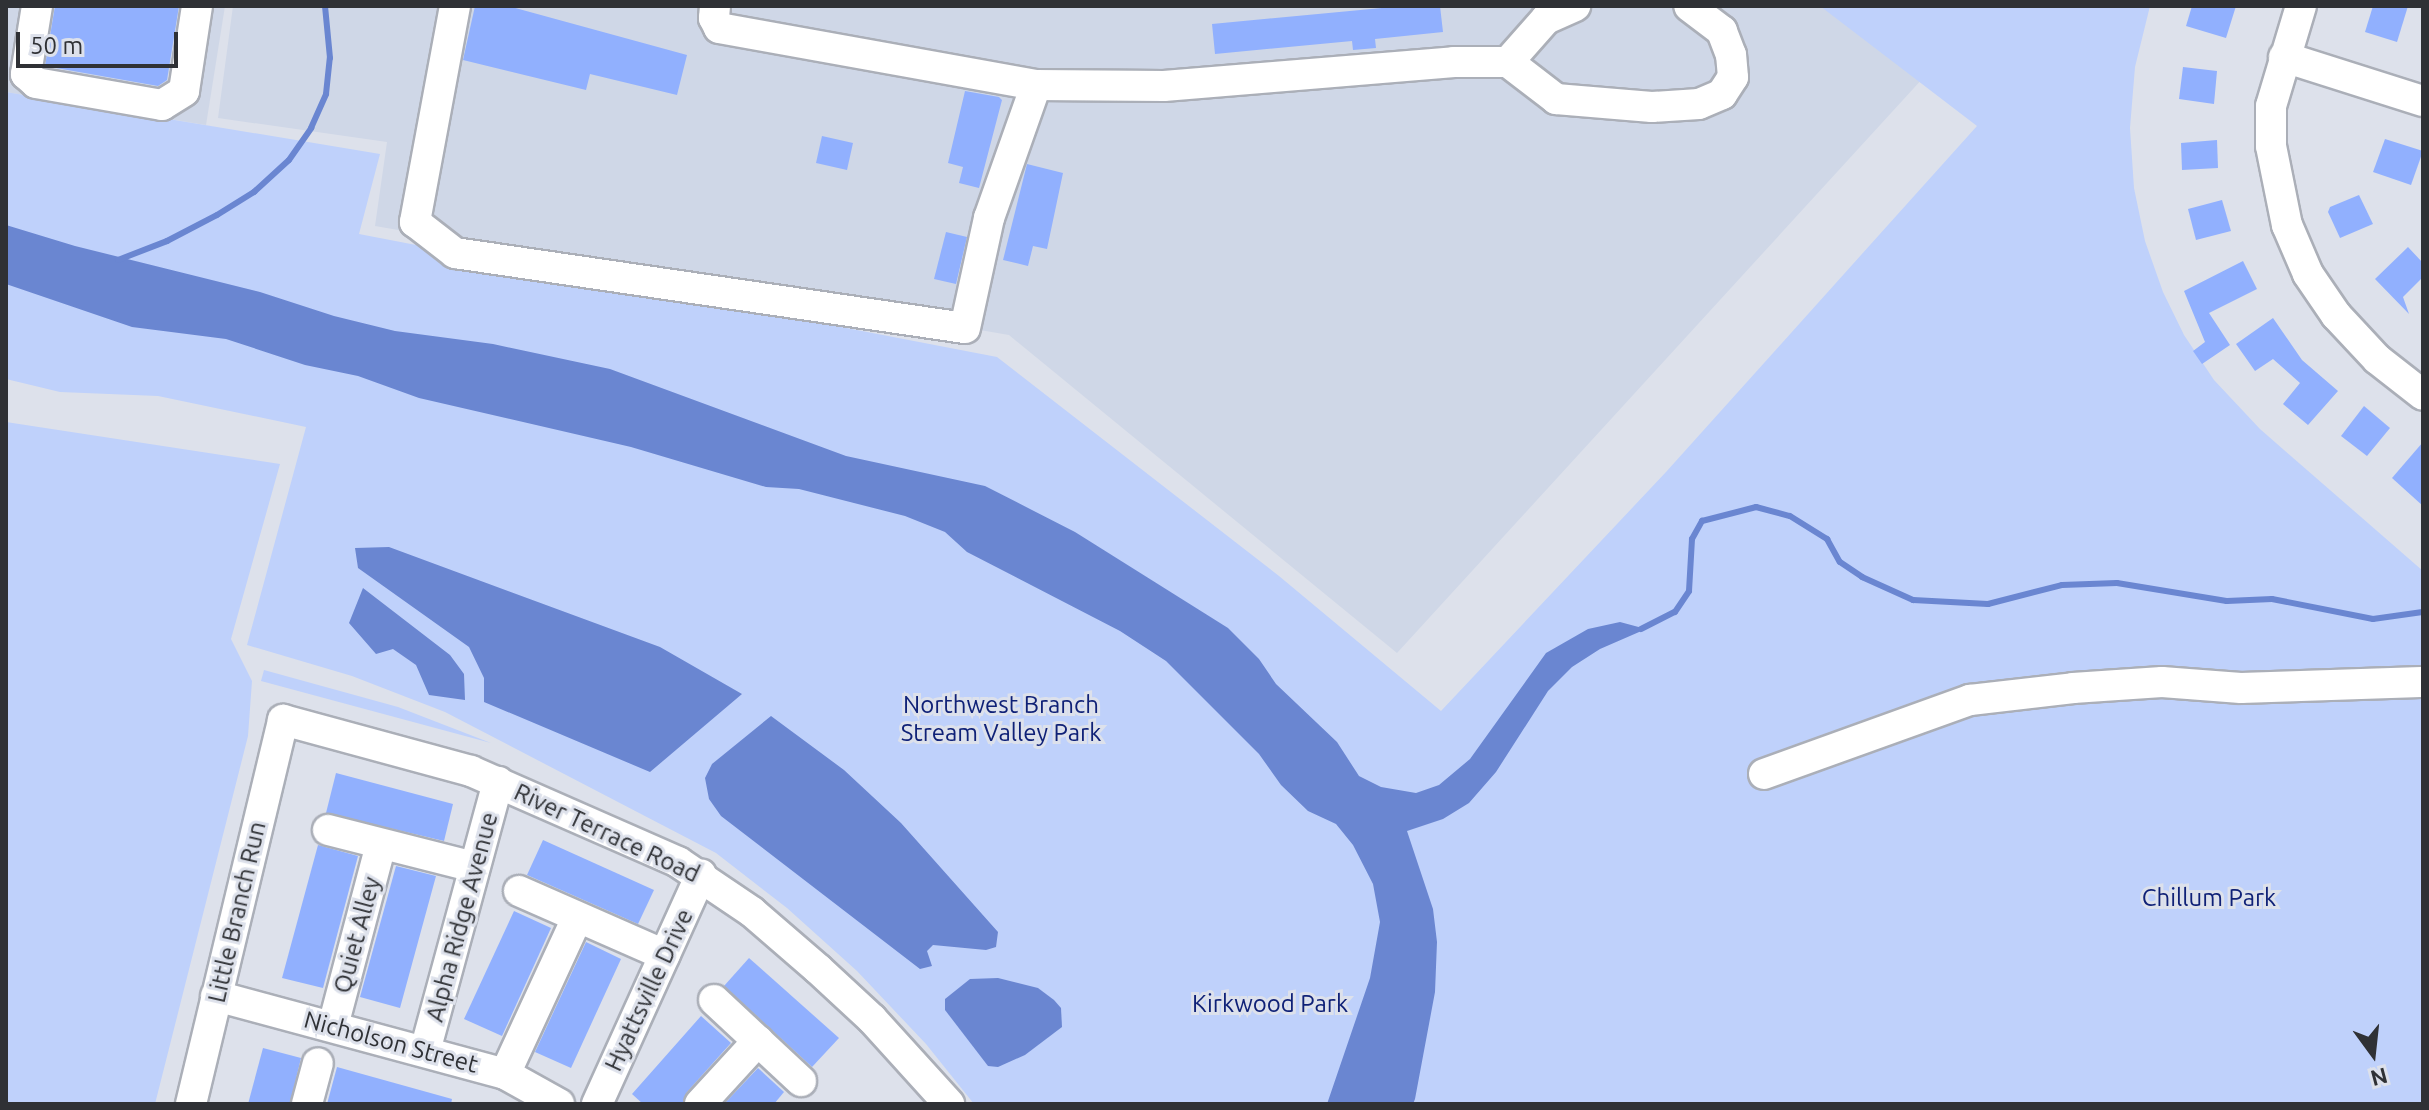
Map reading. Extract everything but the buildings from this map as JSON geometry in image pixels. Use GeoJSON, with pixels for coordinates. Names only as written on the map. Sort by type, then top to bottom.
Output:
{"type":"FeatureCollection","features":[{"type":"Feature","properties":{"kind":"street"},"geometry":{"type":"LineString","coordinates":[[37,6],[26,74],[36,83],[162,105],[184,91],[197,6]]}},
{"type":"Feature","properties":{"kind":"street"},"geometry":{"type":"LineString","coordinates":[[455,6],[415,222],[455,253],[965,328],[989,218],[1036,85]]}},
{"type":"Feature","properties":{"kind":"street"},"geometry":{"type":"LineString","coordinates":[[715,6],[719,28],[1036,85],[1164,86],[1454,62],[1508,62],[1556,99],[1652,107],[1699,104],[1722,94],[1733,77],[1731,55],[1722,31],[1689,6]]}},
{"type":"Feature","properties":{"kind":"street"},"geometry":{"type":"LineString","coordinates":[[1508,62],[1546,19],[1575,6]]}},
{"type":"Feature","properties":{"kind":"street"},"geometry":{"type":"LineString","coordinates":[[2301,6],[2271,106],[2271,146],[2287,225],[2308,274],[2336,315],[2377,359],[2423,395]]}},
{"type":"Feature","properties":{"kind":"street"},"geometry":{"type":"LineString","coordinates":[[2284,57],[2423,101]]}},
{"type":"Feature","properties":{"kind":"street"},"geometry":{"type":"LineString","coordinates":[[1764,774],[1970,700],[2162,682],[2241,688],[2423,682]]}},
{"type":"Feature","properties":{"kind":"street","name":"River Terrace Road"},"geometry":{"type":"LineString","coordinates":[[283,720],[471,771],[701,875],[752,912],[829,979],[872,1019],[949,1104]]}},
{"type":"Feature","properties":{"kind":"street","name":"Little Branch Run"},"geometry":{"type":"LineString","coordinates":[[191,1104],[283,720]]}},
{"type":"Feature","properties":{"kind":"street","name":"Alpha Ridge Avenue"},"geometry":{"type":"LineString","coordinates":[[425,1051],[498,782]]}},
{"type":"Feature","properties":{"kind":"street","name":"Quiet Alley"},"geometry":{"type":"LineString","coordinates":[[328,830],[474,867]]}},
{"type":"Feature","properties":{"kind":"street","name":"Quiet Alley"},"geometry":{"type":"LineString","coordinates":[[333,1026],[381,844]]}},
{"type":"Feature","properties":{"kind":"street","name":"Hyattsville Drive"},"geometry":{"type":"LineString","coordinates":[[597,1104],[701,875]]}},
{"type":"Feature","properties":{"kind":"street"},"geometry":{"type":"LineString","coordinates":[[519,891],[665,955]]}},
{"type":"Feature","properties":{"kind":"street"},"geometry":{"type":"LineString","coordinates":[[505,1074],[577,918]]}},
{"type":"Feature","properties":{"kind":"street","name":"Nicholson Street"},"geometry":{"type":"LineString","coordinates":[[216,996],[505,1074],[559,1104]]}},
{"type":"Feature","properties":{"kind":"street"},"geometry":{"type":"LineString","coordinates":[[714,1000],[801,1081]]}},
{"type":"Feature","properties":{"kind":"street"},"geometry":{"type":"LineString","coordinates":[[700,1104],[758,1041]]}},
{"type":"Feature","properties":{"kind":"street"},"geometry":{"type":"LineString","coordinates":[[307,1104],[318,1063]]}},
{"type":"Feature","properties":{"kind":"shaded area"},"geometry":{"type":"Polygon","coordinates":[[[6,6],[225,6],[206,125],[6,92],[6,6]]]}},
{"type":"Feature","properties":{"kind":"shaded area"},"geometry":{"type":"Polygon","coordinates":[[[233,6],[1989,6],[1397,653],[1009,335],[375,226],[387,142],[218,118],[233,6]]]}},
{"type":"Feature","properties":{"kind":"green space","name":"Northwest Branch Stream Valley Park"},"geometry":{"type":"Polygon","coordinates":[[[1820,6],[2150,6],[2135,67],[2130,128],[2134,188],[2145,241],[2163,292],[2184,335],[2214,380],[2260,429],[2423,571],[2423,1104],[974,1104],[926,1044],[857,971],[787,908],[716,853],[445,712],[352,676],[247,645],[306,427],[158,396],[60,392],[6,379],[6,92],[380,154],[359,234],[997,357],[1279,576],[1441,711],[1666,472],[1977,126],[1820,6]]]}},
{"type":"Feature","properties":{"kind":"green space"},"geometry":{"type":"Polygon","coordinates":[[[6,422],[280,464],[231,639],[252,681],[248,736],[155,1104],[6,1104],[6,422]]]}},
{"type":"Feature","properties":{"kind":"green space"},"geometry":{"type":"Polygon","coordinates":[[[264,670],[398,707],[491,743],[261,681],[264,670]]]}},
{"type":"Feature","properties":{"kind":"water"},"geometry":{"type":"Polygon","coordinates":[[[6,225],[395,331],[493,344],[610,369],[846,456],[985,486],[1075,532],[1228,628],[1259,659],[1276,684],[1337,742],[1359,776],[1381,787],[1416,793],[1439,785],[1470,759],[1546,653],[1588,629],[1620,622],[1646,629],[1600,649],[1572,667],[1548,691],[1496,772],[1469,803],[1443,819],[1407,831],[1433,909],[1437,942],[1435,992],[1415,1099],[1413,1104],[1327,1104],[1370,978],[1380,922],[1373,884],[1353,845],[1336,824],[1308,811],[1281,785],[1259,754],[1166,661],[1120,631],[967,552],[945,532],[905,516],[799,489],[766,487],[631,447],[419,398],[358,376],[305,365],[226,339],[132,327],[6,284],[6,225]]]}},
{"type":"Feature","properties":{"kind":"water"},"geometry":{"type":"Polygon","coordinates":[[[389,547],[660,647],[742,694],[650,772],[484,702],[484,678],[469,647],[358,568],[355,548],[389,547]]]}},
{"type":"Feature","properties":{"kind":"water"},"geometry":{"type":"Polygon","coordinates":[[[363,588],[450,655],[464,674],[465,700],[429,695],[416,665],[393,649],[376,654],[349,623],[363,588]]]}},
{"type":"Feature","properties":{"kind":"water"},"geometry":{"type":"Polygon","coordinates":[[[771,716],[844,770],[901,823],[998,932],[996,947],[986,950],[933,945],[927,951],[932,966],[920,969],[721,816],[709,799],[705,778],[712,764],[771,716]]]}},
{"type":"Feature","properties":{"kind":"water"},"geometry":{"type":"Polygon","coordinates":[[[998,978],[1038,988],[1054,1000],[1061,1008],[1062,1027],[1025,1055],[998,1067],[988,1066],[945,1010],[945,999],[970,979],[998,978]]]}},
{"type":"Feature","properties":{"kind":"waterway"},"geometry":{"type":"LineString","coordinates":[[118,260],[167,241],[217,215],[254,192],[289,160],[311,128],[326,94],[330,58],[325,6]]}},
{"type":"Feature","properties":{"kind":"waterway"},"geometry":{"type":"LineString","coordinates":[[1641,629],[1675,612],[1689,591],[1692,539],[1702,521],[1756,507],[1790,516],[1827,539],[1840,562],[1862,577],[1913,600],[1988,604],[2062,585],[2117,583],[2227,601],[2272,599],[2373,619],[2423,612]]}},
{"type":"Feature","properties":{"kind":"park label","name":"Chillum Park"},"geometry":{"type":"Point","coordinates":[2209,898]}},
{"type":"Feature","properties":{"kind":"park label","name":"Kirkwood Park"},"geometry":{"type":"Point","coordinates":[1270,1004]}}]}
